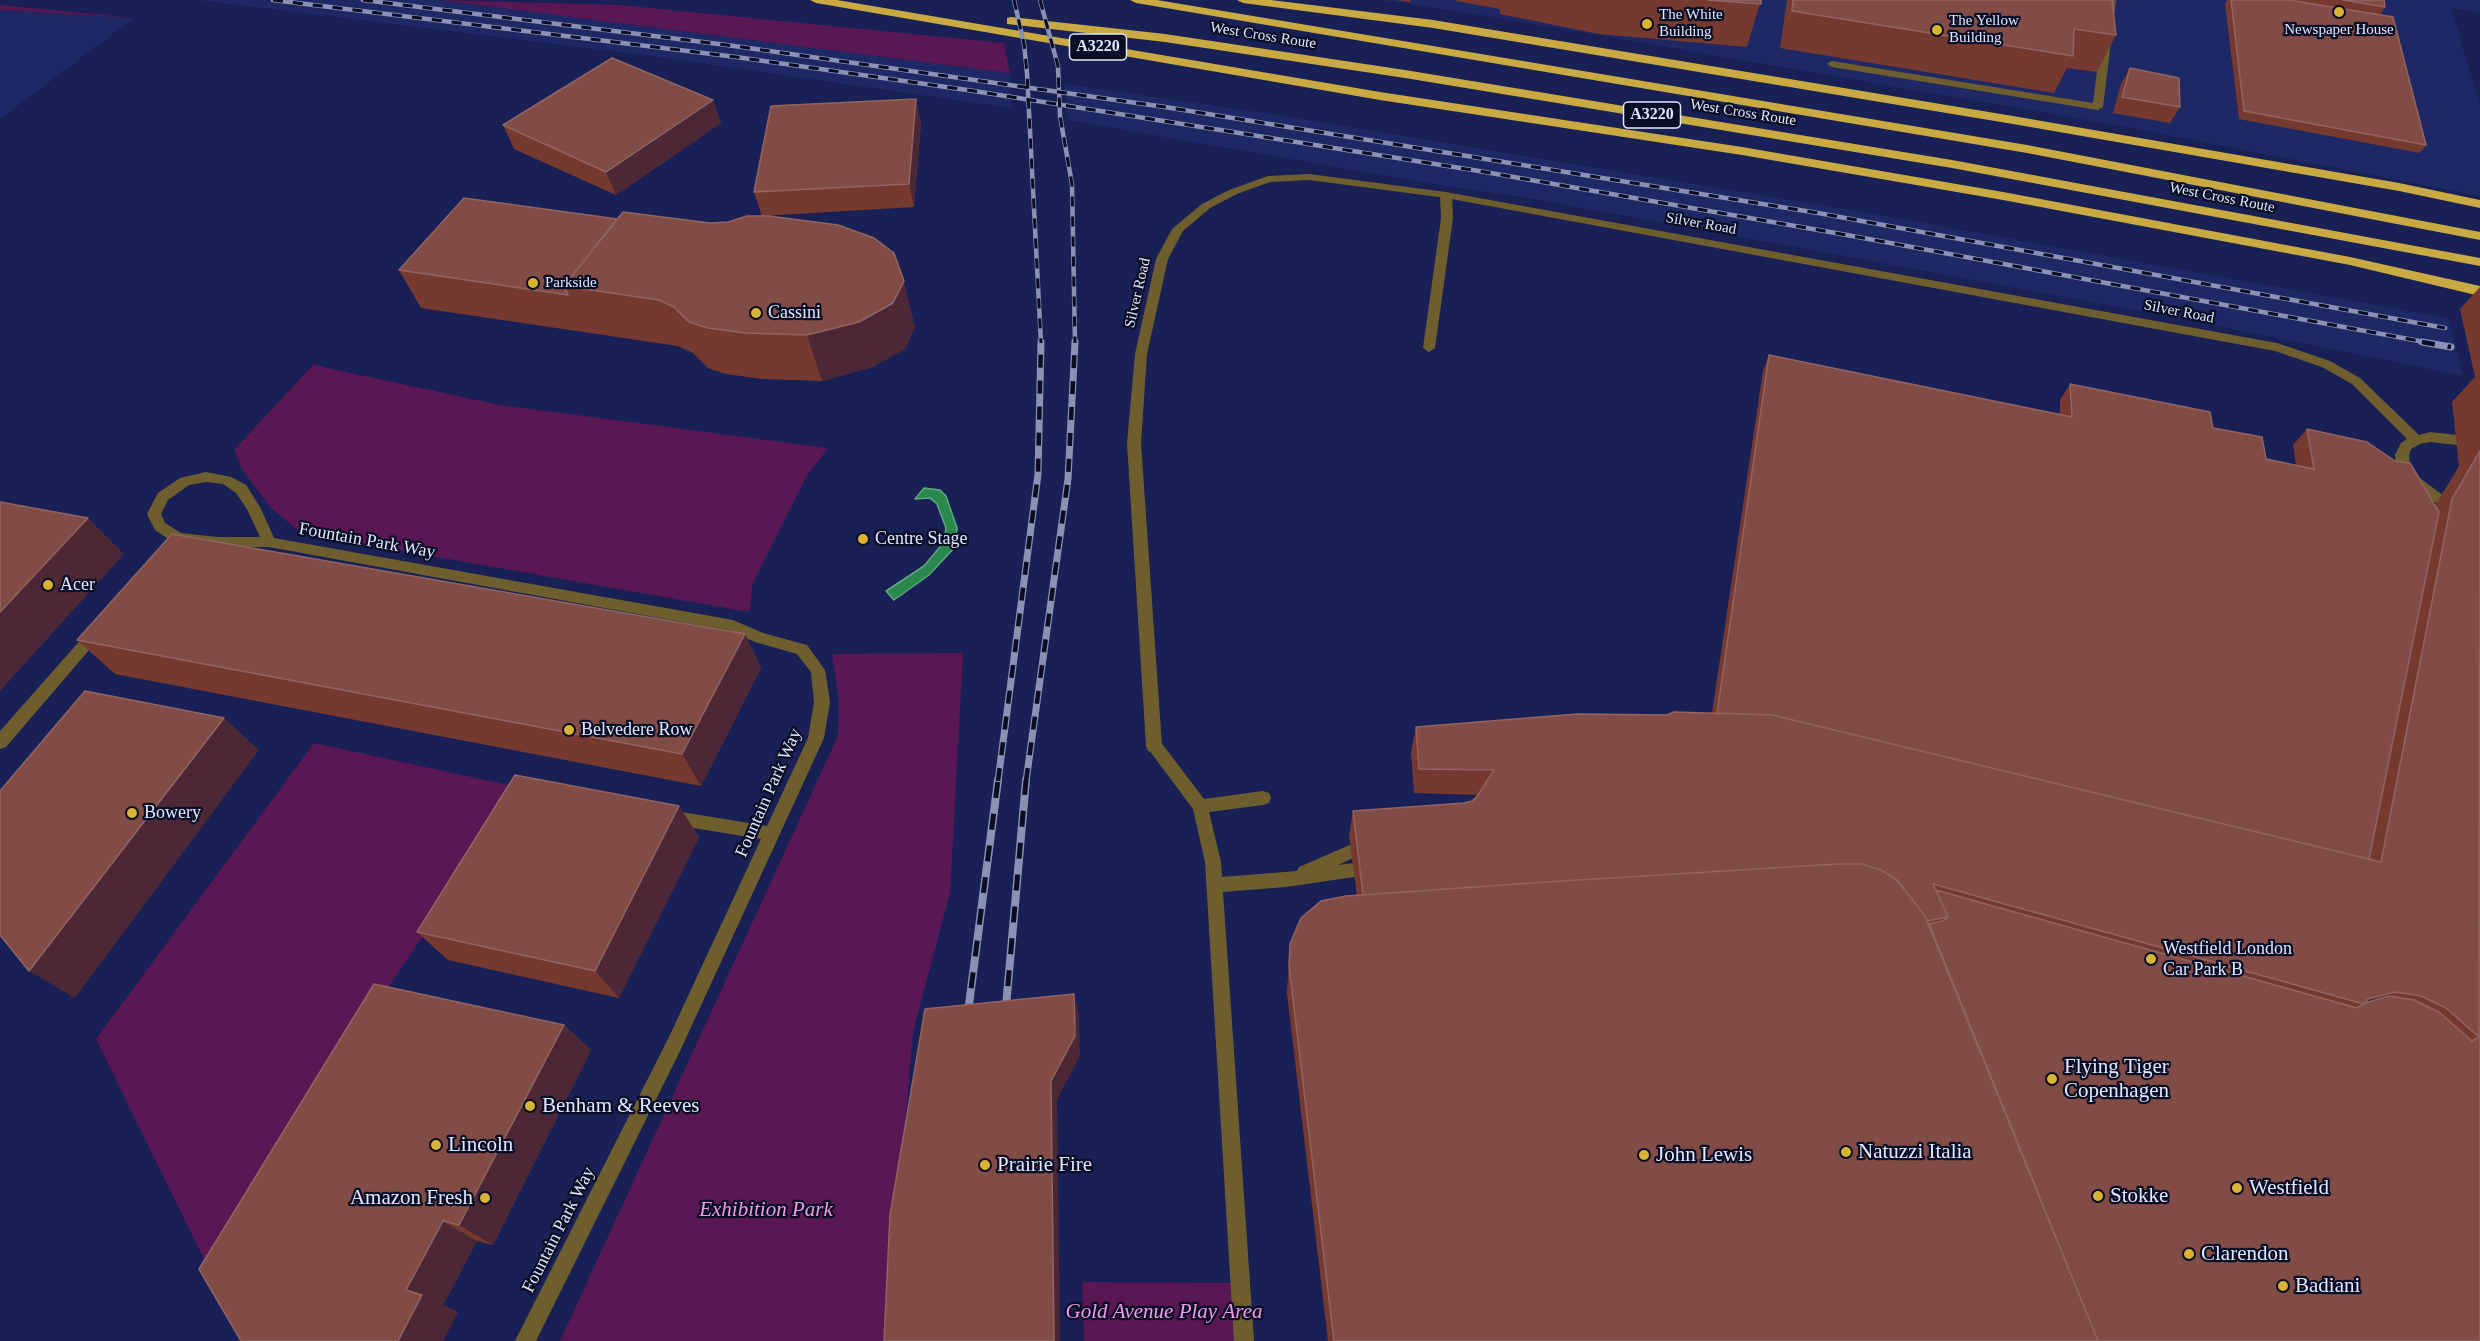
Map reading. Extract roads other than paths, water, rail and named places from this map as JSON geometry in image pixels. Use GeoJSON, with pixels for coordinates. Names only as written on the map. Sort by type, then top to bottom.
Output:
{"type":"FeatureCollection","features":[{"type":"Feature","properties":{"kind":"highway","name":"A3220"},"geometry":{"type":"LineString","coordinates":[[817,0],[1380,96],[1742,151],[2003,196],[2350,261],[2480,291]]}},
{"type":"Feature","properties":{"kind":"highway","name":"West Cross Route"},"geometry":{"type":"LineString","coordinates":[[817,0],[1165,38],[1405,74],[1952,164],[2480,262]]}},
{"type":"Feature","properties":{"kind":"highway","name":"West Cross Route"},"geometry":{"type":"LineString","coordinates":[[1136,0],[2027,149],[2480,236]]}},
{"type":"Feature","properties":{"kind":"highway"},"geometry":{"type":"LineString","coordinates":[[1243,0],[1433,24],[2013,120],[2399,187],[2480,204]]}},
{"type":"Feature","properties":{"kind":"street"},"geometry":{"type":"LineString","coordinates":[[1832,64],[2098,107],[2111,0]]}},
{"type":"Feature","properties":{"kind":"street","name":"Silver Road"},"geometry":{"type":"LineString","coordinates":[[1200,806],[1154,746],[1134,443],[1141,354],[1162,259],[1178,229],[1206,206],[1233,192],[1268,179],[1309,177],[1446,195],[2277,347],[2325,364],[2356,381],[2416,440]]}},
{"type":"Feature","properties":{"kind":"street"},"geometry":{"type":"LineString","coordinates":[[1429,348],[1447,218],[1446,195]]}},
{"type":"Feature","properties":{"kind":"street"},"geometry":{"type":"LineString","coordinates":[[2439,500],[2412,479],[2403,466],[2402,455],[2406,446],[2416,440],[2430,437],[2457,440]]}},
{"type":"Feature","properties":{"kind":"street","name":"Fountain Park Way"},"geometry":{"type":"LineString","coordinates":[[269,542],[253,507],[241,489],[226,480],[206,477],[185,481],[163,497],[154,514],[160,526],[174,542],[269,542],[733,626],[760,638],[802,649],[818,670],[822,702],[816,738],[675,1043],[525,1341]]}},
{"type":"Feature","properties":{"kind":"street"},"geometry":{"type":"LineString","coordinates":[[0,742],[108,618]]}},
{"type":"Feature","properties":{"kind":"street"},"geometry":{"type":"LineString","coordinates":[[1244,1341],[1214,862],[1200,806],[1263,798]]}},
{"type":"Feature","properties":{"kind":"street"},"geometry":{"type":"LineString","coordinates":[[650,814],[773,834]]}},
{"type":"Feature","properties":{"kind":"street"},"geometry":{"type":"LineString","coordinates":[[1286,880],[1352,851]]}},
{"type":"Feature","properties":{"kind":"street"},"geometry":{"type":"LineString","coordinates":[[1215,885],[1286,880],[1364,867]]}},
{"type":"Feature","properties":{"kind":"railway"},"geometry":{"type":"LineString","coordinates":[[273,0],[736,57],[1028,100]]}},
{"type":"Feature","properties":{"kind":"railway"},"geometry":{"type":"LineString","coordinates":[[363,0],[727,45],[1028,88]]}},
{"type":"Feature","properties":{"kind":"railway"},"geometry":{"type":"LineString","coordinates":[[1014,0],[1024,44],[1028,88]]}},
{"type":"Feature","properties":{"kind":"railway"},"geometry":{"type":"LineString","coordinates":[[1040,0],[1058,66],[1059,92]]}},
{"type":"Feature","properties":{"kind":"railway"},"geometry":{"type":"LineString","coordinates":[[1028,88],[1059,92]]}},
{"type":"Feature","properties":{"kind":"railway"},"geometry":{"type":"LineString","coordinates":[[1028,88],[1028,100]]}},
{"type":"Feature","properties":{"kind":"railway"},"geometry":{"type":"LineString","coordinates":[[1059,92],[1165,107],[1818,213],[2445,328]]}},
{"type":"Feature","properties":{"kind":"railway"},"geometry":{"type":"LineString","coordinates":[[1059,92],[1060,105]]}},
{"type":"Feature","properties":{"kind":"railway"},"geometry":{"type":"LineString","coordinates":[[1028,100],[1060,105]]}},
{"type":"Feature","properties":{"kind":"railway"},"geometry":{"type":"LineString","coordinates":[[1028,100],[1041,343]]}},
{"type":"Feature","properties":{"kind":"railway"},"geometry":{"type":"LineString","coordinates":[[1060,105],[1479,171],[1847,235],[2430,343]]}},
{"type":"Feature","properties":{"kind":"railway"},"geometry":{"type":"LineString","coordinates":[[1060,105],[1072,184],[1075,342]]}},
{"type":"Feature","properties":{"kind":"railway"},"geometry":{"type":"LineString","coordinates":[[1026,781],[1068,479],[1075,342]]}},
{"type":"Feature","properties":{"kind":"railway"},"geometry":{"type":"LineString","coordinates":[[2422,342],[2451,347]]}},
{"type":"Feature","properties":{"kind":"railway"},"geometry":{"type":"LineString","coordinates":[[998,781],[1038,474],[1041,343]]}},
{"type":"Feature","properties":{"kind":"railway"},"geometry":{"type":"LineString","coordinates":[[967,1020],[998,780]]}},
{"type":"Feature","properties":{"kind":"railway"},"geometry":{"type":"LineString","coordinates":[[1005,1018],[1026,780]]}},
{"type":"Feature","properties":{"kind":"place","name":"Newspaper House"},"geometry":{"type":"Point","coordinates":[2339,12]}},
{"type":"Feature","properties":{"kind":"place","name":"The White Building"},"geometry":{"type":"Point","coordinates":[1647,24]}},
{"type":"Feature","properties":{"kind":"place","name":"The Yellow Building"},"geometry":{"type":"Point","coordinates":[1937,30]}},
{"type":"Feature","properties":{"kind":"place","name":"Parkside"},"geometry":{"type":"Point","coordinates":[533,283]}},
{"type":"Feature","properties":{"kind":"place","name":"Cassini"},"geometry":{"type":"Point","coordinates":[756,313]}},
{"type":"Feature","properties":{"kind":"place","name":"Centre Stage"},"geometry":{"type":"Point","coordinates":[863,539]}},
{"type":"Feature","properties":{"kind":"place","name":"Acer"},"geometry":{"type":"Point","coordinates":[48,585]}},
{"type":"Feature","properties":{"kind":"place","name":"Belvedere Row"},"geometry":{"type":"Point","coordinates":[569,730]}},
{"type":"Feature","properties":{"kind":"place","name":"Bowery"},"geometry":{"type":"Point","coordinates":[132,813]}},
{"type":"Feature","properties":{"kind":"place","name":"Westfield London Car Park B"},"geometry":{"type":"Point","coordinates":[2151,959]}},
{"type":"Feature","properties":{"kind":"place","name":"Flying Tiger Copenhagen"},"geometry":{"type":"Point","coordinates":[2052,1079]}},
{"type":"Feature","properties":{"kind":"place","name":"Benham & Reeves"},"geometry":{"type":"Point","coordinates":[530,1106]}},
{"type":"Feature","properties":{"kind":"place","name":"Lincoln"},"geometry":{"type":"Point","coordinates":[436,1145]}},
{"type":"Feature","properties":{"kind":"place","name":"Natuzzi Italia"},"geometry":{"type":"Point","coordinates":[1846,1152]}},
{"type":"Feature","properties":{"kind":"place","name":"John Lewis"},"geometry":{"type":"Point","coordinates":[1644,1155]}},
{"type":"Feature","properties":{"kind":"place","name":"Prairie Fire"},"geometry":{"type":"Point","coordinates":[985,1165]}},
{"type":"Feature","properties":{"kind":"place","name":"Westfield"},"geometry":{"type":"Point","coordinates":[2237,1188]}},
{"type":"Feature","properties":{"kind":"place","name":"Stokke"},"geometry":{"type":"Point","coordinates":[2098,1196]}},
{"type":"Feature","properties":{"kind":"place","name":"Amazon Fresh"},"geometry":{"type":"Point","coordinates":[485,1198]}},
{"type":"Feature","properties":{"kind":"place","name":"Clarendon"},"geometry":{"type":"Point","coordinates":[2189,1254]}},
{"type":"Feature","properties":{"kind":"place","name":"Badiani"},"geometry":{"type":"Point","coordinates":[2283,1286]}},
{"type":"Feature","properties":{"kind":"park label","name":"Exhibition Park"},"geometry":{"type":"Point","coordinates":[766,1210]}},
{"type":"Feature","properties":{"kind":"park label","name":"Gold Avenue Play Area"},"geometry":{"type":"Point","coordinates":[1164,1312]}}]}
